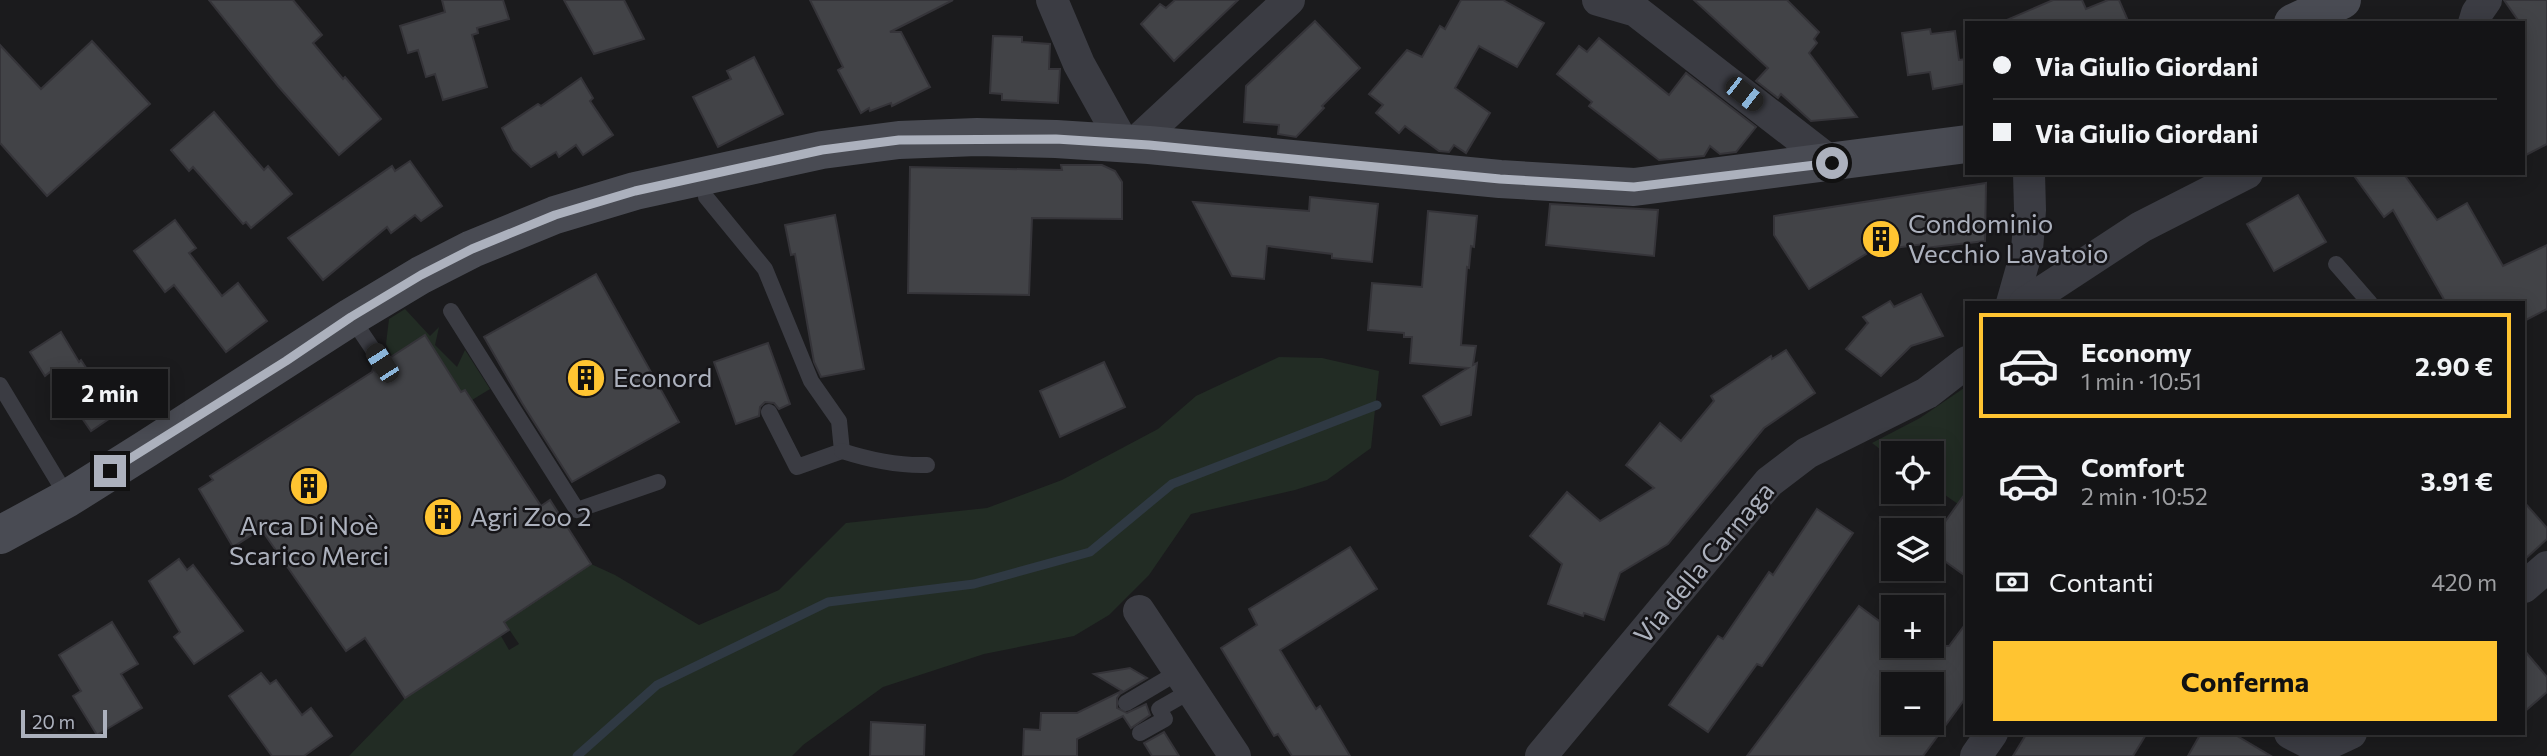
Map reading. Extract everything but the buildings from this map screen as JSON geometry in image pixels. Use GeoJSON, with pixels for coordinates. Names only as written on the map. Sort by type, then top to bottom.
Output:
{"type":"FeatureCollection","features":[{"type":"Feature","properties":{"kind":"street"},"geometry":{"type":"LineString","coordinates":[[1052,0],[1079,64],[1129,143]]}},
{"type":"Feature","properties":{"kind":"street"},"geometry":{"type":"LineString","coordinates":[[1129,143],[1289,0]]}},
{"type":"Feature","properties":{"kind":"street"},"geometry":{"type":"LineString","coordinates":[[1598,0],[1636,11],[1832,163]]}},
{"type":"Feature","properties":{"kind":"street"},"geometry":{"type":"LineString","coordinates":[[2297,21],[2342,0]]}},
{"type":"Feature","properties":{"kind":"street"},"geometry":{"type":"LineString","coordinates":[[2475,21],[2486,0]]}},
{"type":"Feature","properties":{"kind":"street"},"geometry":{"type":"LineString","coordinates":[[0,536],[68,498],[351,317],[421,275],[472,249],[555,215],[635,191],[822,150],[899,140],[977,138],[1129,143],[1500,179],[1634,187],[1965,144]]}},
{"type":"Feature","properties":{"kind":"street"},"geometry":{"type":"LineString","coordinates":[[2013,301],[2027,250],[2029,175]]}},
{"type":"Feature","properties":{"kind":"street"},"geometry":{"type":"LineString","coordinates":[[2028,301],[2141,227],[2243,175]]}},
{"type":"Feature","properties":{"kind":"street","name":"Via della Carnaga"},"geometry":{"type":"LineString","coordinates":[[1541,756],[1769,482],[1807,453],[1927,393],[1965,364]]}},
{"type":"Feature","properties":{"kind":"street"},"geometry":{"type":"LineString","coordinates":[[2525,586],[2547,567]]}},
{"type":"Feature","properties":{"kind":"street"},"geometry":{"type":"LineString","coordinates":[[1139,611],[1235,756]]}},
{"type":"Feature","properties":{"kind":"street"},"geometry":{"type":"LineString","coordinates":[[1976,756],[1991,735]]}},
{"type":"Feature","properties":{"kind":"street"},"geometry":{"type":"LineString","coordinates":[[2293,735],[2321,752],[2348,735]]}},
{"type":"Feature","properties":{"kind":"lane"},"geometry":{"type":"LineString","coordinates":[[706,197],[765,269],[811,381],[839,421],[842,451]]}},
{"type":"Feature","properties":{"kind":"lane"},"geometry":{"type":"LineString","coordinates":[[2336,264],[2368,301]]}},
{"type":"Feature","properties":{"kind":"lane"},"geometry":{"type":"LineString","coordinates":[[451,311],[577,510],[658,482]]}},
{"type":"Feature","properties":{"kind":"lane"},"geometry":{"type":"LineString","coordinates":[[351,317],[382,363]]}},
{"type":"Feature","properties":{"kind":"lane"},"geometry":{"type":"LineString","coordinates":[[0,385],[68,498]]}},
{"type":"Feature","properties":{"kind":"lane"},"geometry":{"type":"LineString","coordinates":[[769,412],[797,467],[842,451],[870,460],[927,466]]}},
{"type":"Feature","properties":{"kind":"lane"},"geometry":{"type":"LineString","coordinates":[[1126,703],[1174,666]]}},
{"type":"Feature","properties":{"kind":"lane"},"geometry":{"type":"LineString","coordinates":[[1140,733],[1165,719],[1159,709],[1174,666]]}},
{"type":"Feature","properties":{"kind":"shaded area"},"geometry":{"type":"Polygon","coordinates":[[[405,309],[430,336],[439,327],[435,345],[457,367],[465,350],[490,389],[472,400],[466,390],[461,392],[392,356],[386,344],[389,319],[405,309]]]}},
{"type":"Feature","properties":{"kind":"shaded area"},"geometry":{"type":"Polygon","coordinates":[[[1279,357],[1322,358],[1379,371],[1371,448],[1327,480],[1191,514],[1149,575],[1109,615],[1074,636],[984,654],[883,687],[803,745],[792,756],[349,756],[405,698],[501,636],[509,650],[519,644],[504,622],[591,564],[615,575],[699,625],[779,590],[846,523],[987,508],[1062,480],[1158,429],[1196,396],[1279,357]]]}},
{"type":"Feature","properties":{"kind":"shaded area"},"geometry":{"type":"Polygon","coordinates":[[[1965,387],[1965,493],[1958,504],[1944,494],[1944,441],[1881,441],[1881,450],[1872,443],[1920,418],[1965,387]]]}},
{"type":"Feature","properties":{"kind":"waterway"},"geometry":{"type":"LineString","coordinates":[[577,756],[657,685],[828,602],[974,584],[1090,552],[1172,484],[1377,405]]}},
{"type":"Feature","properties":{"kind":"place","name":"Condominio Vecchio Lavatoio"},"geometry":{"type":"Point","coordinates":[1881,239]}},
{"type":"Feature","properties":{"kind":"place","name":"Econord"},"geometry":{"type":"Point","coordinates":[586,378]}},
{"type":"Feature","properties":{"kind":"place","name":"Arca Di Noè Scarico Merci"},"geometry":{"type":"Point","coordinates":[309,486]}},
{"type":"Feature","properties":{"kind":"place","name":"Agri Zoo 2"},"geometry":{"type":"Point","coordinates":[443,517]}},
{"type":"Feature","properties":{"kind":"route"},"geometry":{"type":"LineString","coordinates":[[110,471],[351,317],[421,275],[472,249],[555,215],[635,191],[822,150],[899,140],[1056,139],[1149,145],[1500,179],[1634,187],[1832,163]]}}]}
